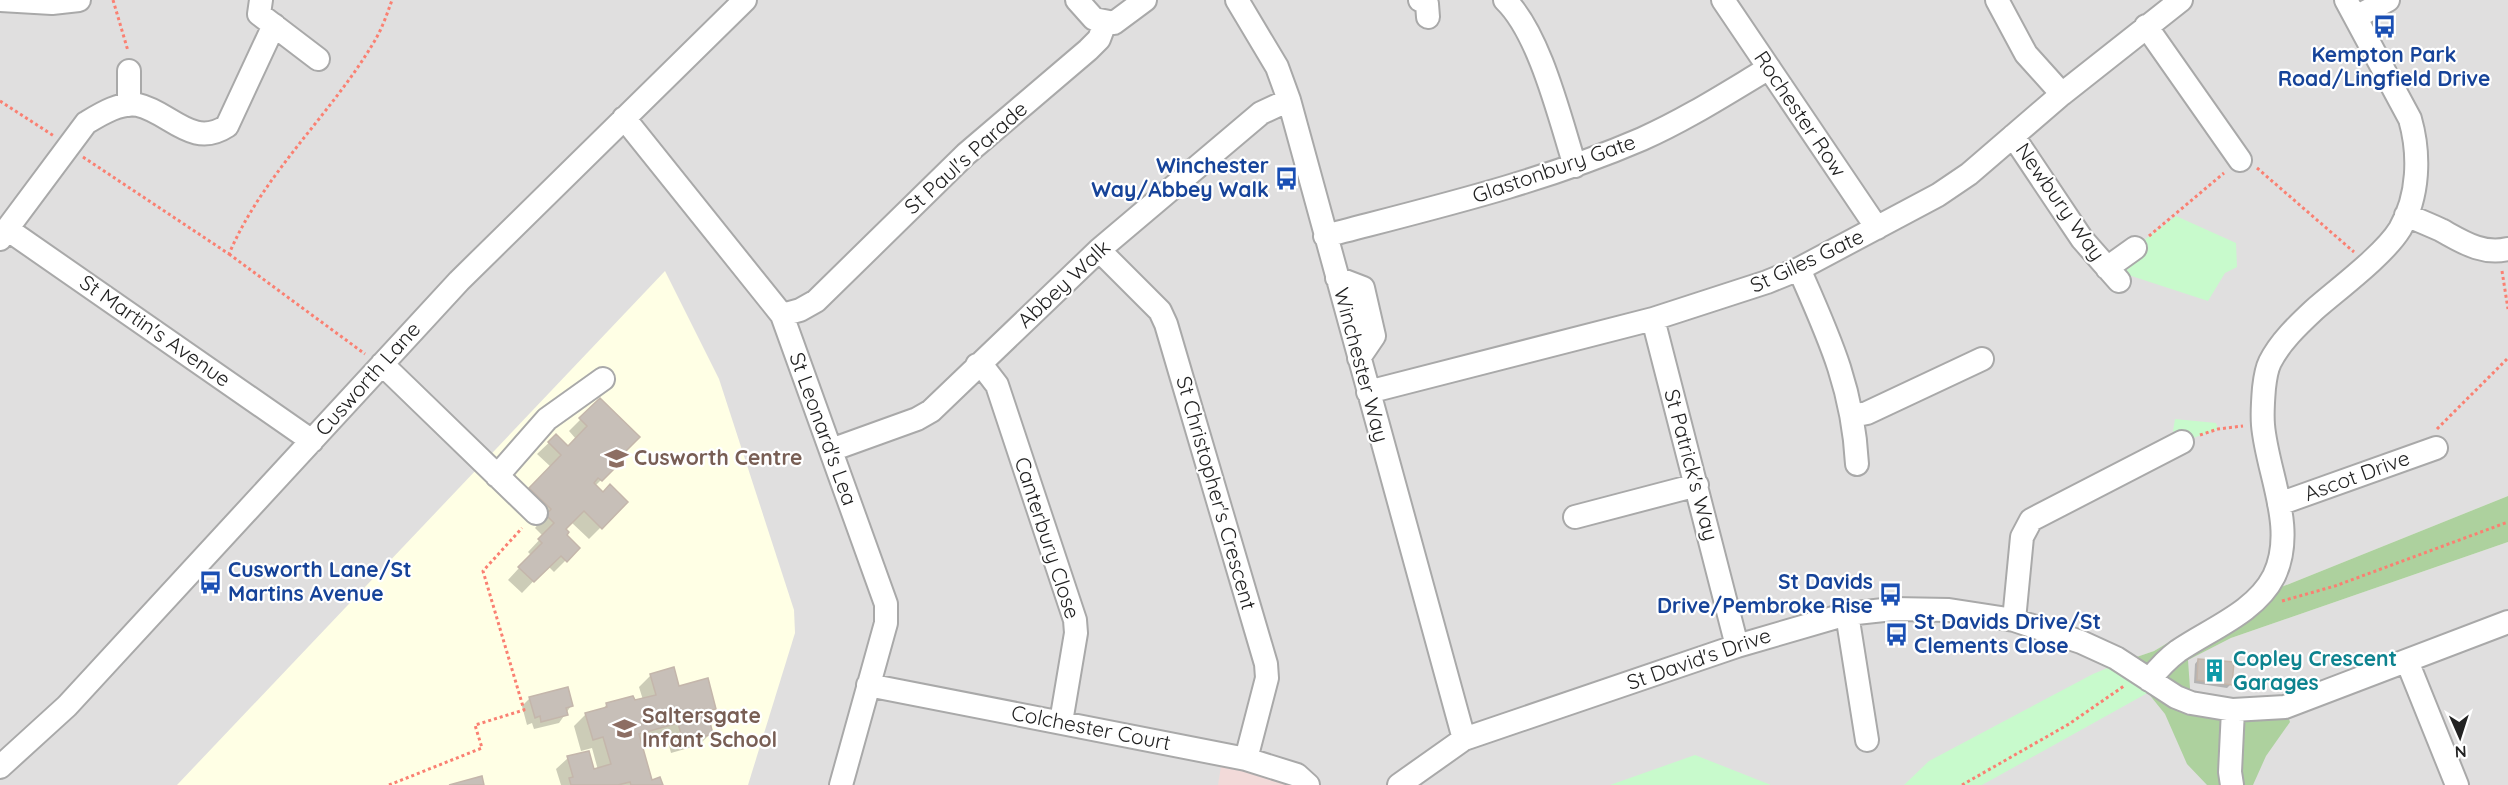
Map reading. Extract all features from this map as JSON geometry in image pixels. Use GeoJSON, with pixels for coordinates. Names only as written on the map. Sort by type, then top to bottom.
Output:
{"type":"FeatureCollection","features":[{"type":"Feature","properties":{"kind":"street"},"geometry":{"type":"LineString","coordinates":[[0,0],[52,3],[79,0]]}},
{"type":"Feature","properties":{"kind":"street"},"geometry":{"type":"LineString","coordinates":[[261,0],[259,14],[318,59]]}},
{"type":"Feature","properties":{"kind":"street","name":"Cusworth Lane"},"geometry":{"type":"LineString","coordinates":[[0,767],[67,706],[459,281],[745,0]]}},
{"type":"Feature","properties":{"kind":"street"},"geometry":{"type":"LineString","coordinates":[[1077,0],[1086,13],[1105,23],[1121,20],[1145,0]]}},
{"type":"Feature","properties":{"kind":"street","name":"Winchester Way"},"geometry":{"type":"LineString","coordinates":[[1237,0],[1277,67],[1289,100],[1464,739]]}},
{"type":"Feature","properties":{"kind":"street"},"geometry":{"type":"LineString","coordinates":[[1505,0],[1529,34],[1575,166]]}},
{"type":"Feature","properties":{"kind":"street","name":"Rochester Row"},"geometry":{"type":"LineString","coordinates":[[1723,0],[1877,228]]}},
{"type":"Feature","properties":{"kind":"street"},"geometry":{"type":"LineString","coordinates":[[1997,0],[2026,54],[2062,94]]}},
{"type":"Feature","properties":{"kind":"street","name":"St Giles Gate"},"geometry":{"type":"LineString","coordinates":[[1368,392],[1653,319],[1767,282],[1799,269],[1938,195],[1969,174],[2062,94],[2181,0]]}},
{"type":"Feature","properties":{"kind":"street"},"geometry":{"type":"LineString","coordinates":[[2145,677],[2177,652],[2251,603],[2272,578],[2280,560],[2283,542],[2279,504],[2263,425],[2262,400],[2270,362],[2281,345],[2305,318],[2386,246],[2399,230],[2406,215],[2417,167],[2415,138],[2399,95],[2351,9],[2388,0]]}},
{"type":"Feature","properties":{"kind":"street","name":"St Paul's Parade"},"geometry":{"type":"LineString","coordinates":[[782,315],[800,310],[816,301],[966,154],[1094,45],[1105,23]]}},
{"type":"Feature","properties":{"kind":"street"},"geometry":{"type":"LineString","coordinates":[[4,234],[86,123],[102,113],[129,105],[140,106],[191,131],[202,134],[218,133],[233,118],[274,25]]}},
{"type":"Feature","properties":{"kind":"street"},"geometry":{"type":"LineString","coordinates":[[2146,26],[2240,160]]}},
{"type":"Feature","properties":{"kind":"street","name":"Glastonbury Gate"},"geometry":{"type":"LineString","coordinates":[[1325,236],[1494,192],[1575,166],[1643,138],[1692,114],[1769,68]]}},
{"type":"Feature","properties":{"kind":"street"},"geometry":{"type":"LineString","coordinates":[[129,71],[129,105]]}},
{"type":"Feature","properties":{"kind":"street","name":"Abbey Walk"},"geometry":{"type":"LineString","coordinates":[[831,450],[917,419],[931,411],[1099,250],[1261,113],[1289,100]]}},
{"type":"Feature","properties":{"kind":"street","name":"St Leonard's Lea"},"geometry":{"type":"LineString","coordinates":[[624,118],[782,315],[886,604],[886,623],[841,785]]}},
{"type":"Feature","properties":{"kind":"street","name":"Newbury Way"},"geometry":{"type":"LineString","coordinates":[[2013,136],[2082,239],[2113,274],[2135,248]]}},
{"type":"Feature","properties":{"kind":"street"},"geometry":{"type":"LineString","coordinates":[[2406,215],[2441,230],[2467,245],[2503,250]]}},
{"type":"Feature","properties":{"kind":"street","name":"St Martin's Avenue"},"geometry":{"type":"LineString","coordinates":[[4,234],[312,441]]}},
{"type":"Feature","properties":{"kind":"street","name":"St Christopher's Crescent"},"geometry":{"type":"LineString","coordinates":[[1099,250],[1160,311],[1166,324],[1266,664],[1267,678],[1246,759]]}},
{"type":"Feature","properties":{"kind":"street"},"geometry":{"type":"LineString","coordinates":[[1799,269],[1832,344],[1852,416],[1857,464]]}},
{"type":"Feature","properties":{"kind":"street","name":"St Patrick's Way"},"geometry":{"type":"LineString","coordinates":[[1653,319],[1737,646]]}},
{"type":"Feature","properties":{"kind":"street"},"geometry":{"type":"LineString","coordinates":[[1852,416],[1867,413],[1982,359]]}},
{"type":"Feature","properties":{"kind":"street"},"geometry":{"type":"LineString","coordinates":[[382,364],[536,513]]}},
{"type":"Feature","properties":{"kind":"street","name":"Canterbury Close"},"geometry":{"type":"LineString","coordinates":[[977,365],[987,372],[997,385],[1075,620],[1076,633],[1061,722]]}},
{"type":"Feature","properties":{"kind":"street"},"geometry":{"type":"LineString","coordinates":[[497,476],[548,419],[603,379]]}},
{"type":"Feature","properties":{"kind":"street"},"geometry":{"type":"LineString","coordinates":[[2014,620],[2022,537],[2031,520],[2182,442]]}},
{"type":"Feature","properties":{"kind":"street","name":"Ascot Drive"},"geometry":{"type":"LineString","coordinates":[[2279,504],[2440,445]]}},
{"type":"Feature","properties":{"kind":"street"},"geometry":{"type":"LineString","coordinates":[[1570,519],[1697,485]]}},
{"type":"Feature","properties":{"kind":"street","name":"St David's Drive"},"geometry":{"type":"LineString","coordinates":[[1399,785],[1464,739],[1737,646],[1847,614],[1893,609],[1938,610],[2014,620],[2081,642],[2116,658],[2176,697],[2233,710],[2285,707],[2508,622]]}},
{"type":"Feature","properties":{"kind":"street"},"geometry":{"type":"LineString","coordinates":[[1847,614],[1867,740]]}},
{"type":"Feature","properties":{"kind":"street"},"geometry":{"type":"LineString","coordinates":[[2407,661],[2457,785]]}},
{"type":"Feature","properties":{"kind":"street","name":"Colchester Court"},"geometry":{"type":"LineString","coordinates":[[868,686],[1246,759],[1297,775],[1308,785]]}},
{"type":"Feature","properties":{"kind":"street"},"geometry":{"type":"LineString","coordinates":[[2232,785],[2230,772],[2233,710]]}},
{"type":"Feature","properties":{"kind":"path"},"geometry":{"type":"LineString","coordinates":[[113,0],[128,51],[129,71]]}},
{"type":"Feature","properties":{"kind":"path"},"geometry":{"type":"LineString","coordinates":[[2135,248],[2176,216],[2240,160],[2252,164],[2367,264]]}},
{"type":"Feature","properties":{"kind":"path"},"geometry":{"type":"LineString","coordinates":[[2503,250],[2508,309]]}},
{"type":"Feature","properties":{"kind":"path"},"geometry":{"type":"LineString","coordinates":[[229,254],[365,354],[382,364]]}},
{"type":"Feature","properties":{"kind":"path"},"geometry":{"type":"LineString","coordinates":[[2440,445],[2508,358]]}},
{"type":"Feature","properties":{"kind":"path"},"geometry":{"type":"LineString","coordinates":[[2182,442],[2218,429],[2263,425]]}},
{"type":"Feature","properties":{"kind":"path"},"geometry":{"type":"LineString","coordinates":[[389,785],[482,748],[475,725],[524,710],[483,571],[536,513]]}},
{"type":"Feature","properties":{"kind":"path"},"geometry":{"type":"LineString","coordinates":[[2251,603],[2279,602],[2336,586],[2508,522]]}},
{"type":"Feature","properties":{"kind":"path"},"geometry":{"type":"LineString","coordinates":[[1962,785],[2069,724],[2145,677]]}},
{"type":"Feature","properties":{"kind":"shaded area"},"geometry":{"type":"Polygon","coordinates":[[[0,0],[2508,0],[2508,496],[2259,596],[2191,629],[2154,651],[2123,662],[2187,660],[2231,638],[2508,542],[2508,785],[0,785],[0,0]]]}},
{"type":"Feature","properties":{"kind":"shaded area"},"geometry":{"type":"Polygon","coordinates":[[[665,271],[719,379],[794,610],[795,633],[748,785],[177,785],[665,271]]]}},
{"type":"Feature","properties":{"kind":"shaded area"},"geometry":{"type":"Polygon","coordinates":[[[1223,754],[1308,785],[1218,785],[1223,754]]]}},
{"type":"Feature","properties":{"kind":"green space"},"geometry":{"type":"Polygon","coordinates":[[[2176,216],[2236,243],[2237,267],[2225,273],[2208,301],[2107,268],[2176,216]]]}},
{"type":"Feature","properties":{"kind":"green space"},"geometry":{"type":"Polygon","coordinates":[[[2175,419],[2216,423],[2218,429],[2182,442],[2173,431],[2175,419]]]}},
{"type":"Feature","properties":{"kind":"green space"},"geometry":{"type":"Polygon","coordinates":[[[2508,496],[2508,542],[2231,638],[2188,660],[2191,703],[2285,707],[2290,722],[2266,756],[2253,785],[2207,785],[2187,764],[2165,714],[2148,693],[2159,687],[2122,662],[2154,651],[2191,629],[2259,596],[2508,496]]]}},
{"type":"Feature","properties":{"kind":"green space"},"geometry":{"type":"Polygon","coordinates":[[[2122,662],[2160,686],[1982,785],[1904,785],[1929,761],[2093,674],[2122,662]]]}},
{"type":"Feature","properties":{"kind":"green space"},"geometry":{"type":"Polygon","coordinates":[[[1695,755],[1771,785],[1610,785],[1695,755]]]}},
{"type":"Feature","properties":{"kind":"building"},"geometry":{"type":"Polygon","coordinates":[[[600,398],[640,437],[613,464],[616,467],[602,481],[598,478],[594,483],[603,492],[610,484],[628,502],[602,529],[584,511],[566,529],[569,532],[567,535],[580,548],[567,562],[561,556],[534,582],[518,567],[542,543],[538,539],[554,523],[546,515],[551,509],[529,488],[561,455],[548,442],[556,434],[568,446],[587,426],[579,418],[600,398]]]}},
{"type":"Feature","properties":{"kind":"building","name":"Copley Crescent Garages"},"geometry":{"type":"Polygon","coordinates":[[[2198,659],[2234,662],[2232,685],[2197,680],[2198,659]]]}},
{"type":"Feature","properties":{"kind":"building","name":"Saltersgate Infant School"},"geometry":{"type":"Polygon","coordinates":[[[674,667],[679,686],[708,678],[716,709],[707,711],[713,734],[683,742],[678,723],[639,734],[652,780],[660,777],[663,785],[631,785],[630,782],[618,785],[571,785],[569,778],[573,777],[567,756],[589,751],[594,769],[611,764],[603,737],[593,740],[585,713],[607,707],[606,703],[633,696],[635,700],[656,695],[650,674],[674,667]]]}},
{"type":"Feature","properties":{"kind":"building"},"geometry":{"type":"Polygon","coordinates":[[[568,687],[573,706],[566,708],[568,715],[541,722],[540,716],[535,718],[529,697],[568,687]]]}},
{"type":"Feature","properties":{"kind":"building"},"geometry":{"type":"Polygon","coordinates":[[[482,776],[484,785],[449,785],[482,776]]]}},
{"type":"Feature","properties":{"kind":"place","name":"Kempton Park Road/Lingfield Drive"},"geometry":{"type":"Point","coordinates":[2384,27]}},
{"type":"Feature","properties":{"kind":"place","name":"Winchester Way/Abbey Walk"},"geometry":{"type":"Point","coordinates":[1287,178]}},
{"type":"Feature","properties":{"kind":"place","name":"Cusworth Centre"},"geometry":{"type":"Point","coordinates":[616,458]}},
{"type":"Feature","properties":{"kind":"place","name":"Cusworth Lane/St Martins Avenue"},"geometry":{"type":"Point","coordinates":[210,582]}},
{"type":"Feature","properties":{"kind":"place","name":"St Davids Drive/Pembroke Rise"},"geometry":{"type":"Point","coordinates":[1891,594]}},
{"type":"Feature","properties":{"kind":"place","name":"St Davids Drive/St Clements Close"},"geometry":{"type":"Point","coordinates":[1896,634]}},
{"type":"Feature","properties":{"kind":"place","name":"Copley Crescent Garages"},"geometry":{"type":"Point","coordinates":[2215,671]}},
{"type":"Feature","properties":{"kind":"place","name":"Saltersgate Infant School"},"geometry":{"type":"Point","coordinates":[624,728]}}]}
